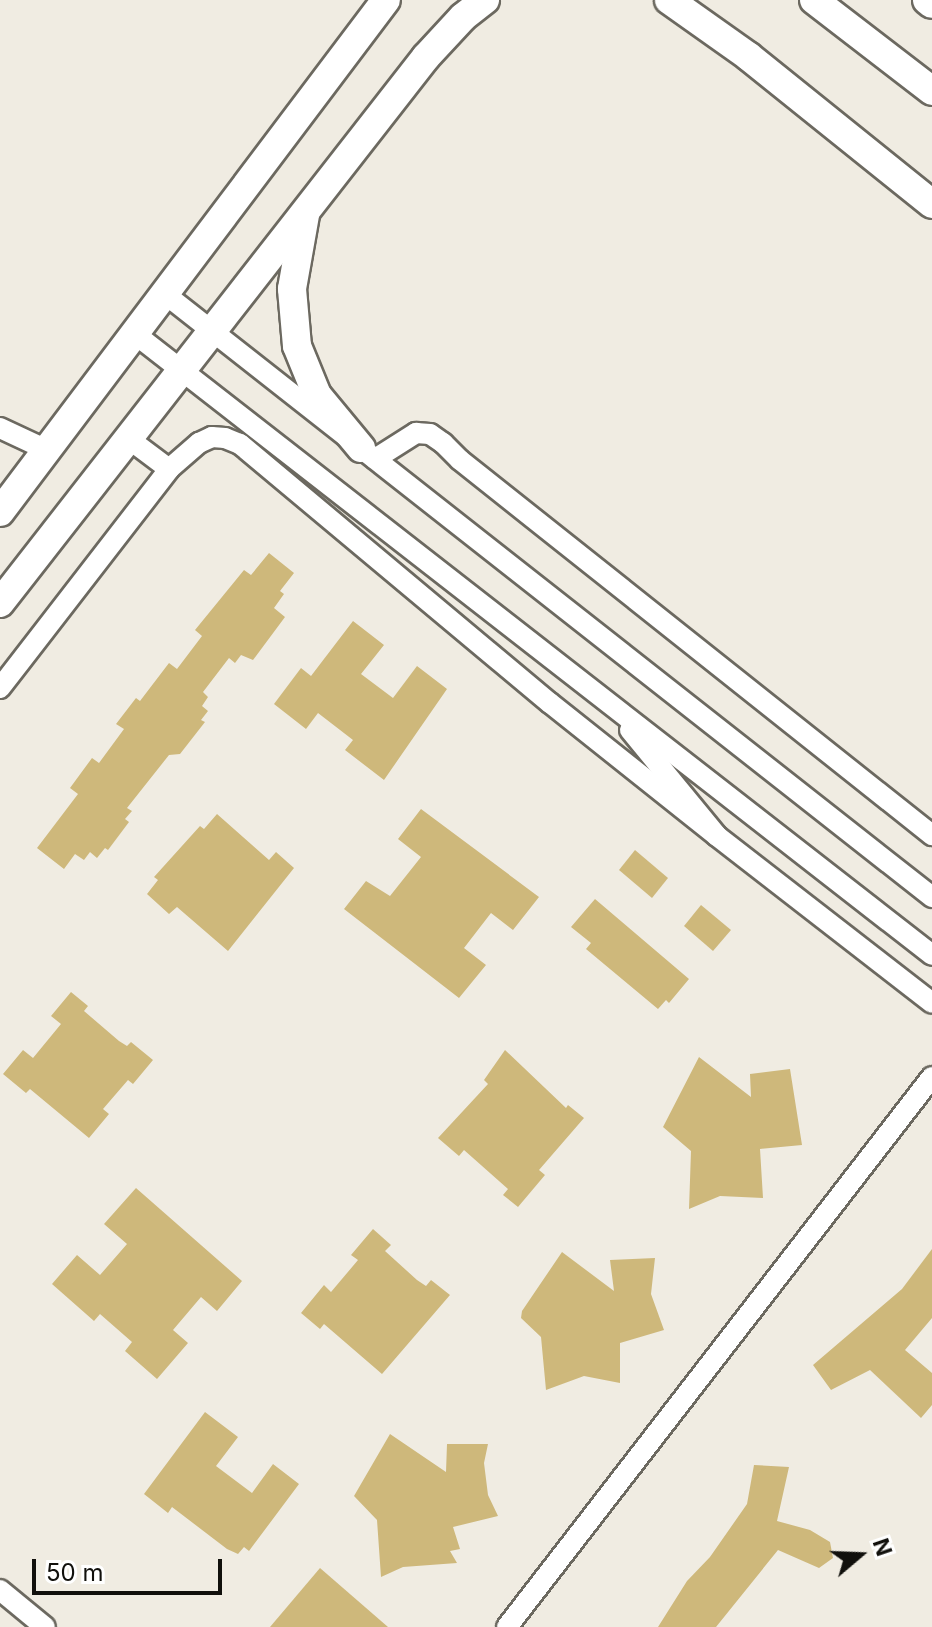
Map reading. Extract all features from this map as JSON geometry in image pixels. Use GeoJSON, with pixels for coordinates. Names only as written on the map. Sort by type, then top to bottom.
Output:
{"type":"FeatureCollection","features":[{"type":"Feature","properties":{"kind":"street"},"geometry":{"type":"LineString","coordinates":[[0,512],[386,0]]}},
{"type":"Feature","properties":{"kind":"street"},"geometry":{"type":"LineString","coordinates":[[0,603],[426,57],[463,17],[485,0]]}},
{"type":"Feature","properties":{"kind":"street"},"geometry":{"type":"LineString","coordinates":[[669,0],[748,56],[932,204]]}},
{"type":"Feature","properties":{"kind":"street"},"geometry":{"type":"LineString","coordinates":[[814,0],[932,91]]}},
{"type":"Feature","properties":{"kind":"street"},"geometry":{"type":"LineString","coordinates":[[927,0],[932,4]]}},
{"type":"Feature","properties":{"kind":"street"},"geometry":{"type":"LineString","coordinates":[[306,210],[292,289],[297,346],[317,395],[368,454]]}},
{"type":"Feature","properties":{"kind":"street"},"geometry":{"type":"LineString","coordinates":[[165,294],[932,897]]}},
{"type":"Feature","properties":{"kind":"street"},"geometry":{"type":"LineString","coordinates":[[135,334],[932,955]]}},
{"type":"Feature","properties":{"kind":"street"},"geometry":{"type":"LineString","coordinates":[[0,428],[47,450]]}},
{"type":"Feature","properties":{"kind":"street"},"geometry":{"type":"LineString","coordinates":[[368,454],[416,433],[430,434],[932,835]]}},
{"type":"Feature","properties":{"kind":"street"},"geometry":{"type":"LineString","coordinates":[[0,688],[169,469],[199,443],[212,437],[240,444],[550,703],[932,1003]]}},
{"type":"Feature","properties":{"kind":"street"},"geometry":{"type":"LineString","coordinates":[[129,439],[169,469]]}},
{"type":"Feature","properties":{"kind":"street"},"geometry":{"type":"LineString","coordinates":[[604,699],[717,836]]}},
{"type":"Feature","properties":{"kind":"street"},"geometry":{"type":"LineString","coordinates":[[507,1627],[932,1077]]}},
{"type":"Feature","properties":{"kind":"street"},"geometry":{"type":"LineString","coordinates":[[0,1590],[45,1627]]}},
{"type":"Feature","properties":{"kind":"building"},"geometry":{"type":"Polygon","coordinates":[[[269,553],[294,573],[280,591],[284,594],[274,608],[285,617],[253,660],[241,655],[235,663],[229,658],[203,692],[208,697],[202,706],[208,711],[201,720],[205,722],[180,754],[169,755],[127,808],[132,811],[125,819],[129,822],[108,850],[105,848],[97,858],[90,852],[84,860],[75,854],[64,869],[37,848],[78,794],[70,788],[92,758],[99,763],[124,729],[116,724],[136,698],[140,701],[169,663],[177,669],[202,636],[195,630],[244,570],[251,575],[269,553]]]}},
{"type":"Feature","properties":{"kind":"building"},"geometry":{"type":"Polygon","coordinates":[[[353,621],[384,645],[361,674],[393,698],[417,666],[447,689],[384,780],[345,750],[353,740],[318,713],[306,729],[274,704],[301,668],[311,676],[353,621]]]}},
{"type":"Feature","properties":{"kind":"building"},"geometry":{"type":"Polygon","coordinates":[[[421,809],[539,897],[513,930],[491,913],[464,948],[486,965],[459,998],[344,909],[366,881],[390,896],[421,857],[398,839],[421,809]]]}},
{"type":"Feature","properties":{"kind":"building"},"geometry":{"type":"Polygon","coordinates":[[[217,814],[269,860],[276,852],[294,868],[228,951],[177,907],[169,914],[147,894],[158,880],[154,877],[200,826],[204,829],[217,814]]]}},
{"type":"Feature","properties":{"kind":"building"},"geometry":{"type":"Polygon","coordinates":[[[635,850],[668,878],[652,898],[619,870],[635,850]]]}},
{"type":"Feature","properties":{"kind":"building"},"geometry":{"type":"Polygon","coordinates":[[[595,899],[689,979],[669,1003],[666,1000],[658,1009],[586,949],[591,943],[571,927],[595,899]]]}},
{"type":"Feature","properties":{"kind":"building"},"geometry":{"type":"Polygon","coordinates":[[[701,905],[731,930],[713,951],[684,926],[701,905]]]}},
{"type":"Feature","properties":{"kind":"building"},"geometry":{"type":"Polygon","coordinates":[[[71,992],[88,1006],[84,1011],[119,1041],[127,1046],[131,1042],[153,1060],[133,1084],[128,1080],[103,1109],[109,1114],[89,1138],[30,1089],[26,1093],[3,1074],[23,1050],[33,1058],[61,1024],[51,1016],[71,992]]]}},
{"type":"Feature","properties":{"kind":"building"},"geometry":{"type":"Polygon","coordinates":[[[505,1050],[566,1108],[568,1105],[584,1118],[539,1170],[545,1175],[518,1207],[503,1195],[508,1189],[464,1150],[459,1156],[438,1138],[488,1084],[484,1080],[505,1050]]]}},
{"type":"Feature","properties":{"kind":"building"},"geometry":{"type":"Polygon","coordinates":[[[699,1057],[751,1097],[750,1074],[790,1069],[802,1145],[760,1149],[763,1198],[720,1196],[689,1209],[691,1151],[663,1127],[699,1057]]]}},
{"type":"Feature","properties":{"kind":"building"},"geometry":{"type":"Polygon","coordinates":[[[136,1188],[242,1281],[217,1311],[201,1297],[173,1330],[188,1343],[157,1379],[125,1351],[132,1342],[100,1314],[94,1321],[52,1284],[77,1255],[100,1275],[127,1244],[104,1224],[136,1188]]]}},
{"type":"Feature","properties":{"kind":"building"},"geometry":{"type":"Polygon","coordinates":[[[373,1229],[391,1245],[385,1251],[417,1280],[426,1286],[431,1280],[450,1295],[382,1374],[324,1324],[320,1329],[301,1313],[324,1285],[331,1292],[358,1260],[351,1255],[373,1229]]]}},
{"type":"Feature","properties":{"kind":"building"},"geometry":{"type":"Polygon","coordinates":[[[932,1249],[932,1318],[905,1350],[932,1373],[932,1405],[921,1418],[870,1370],[831,1390],[813,1365],[902,1289],[932,1249]]]}},
{"type":"Feature","properties":{"kind":"building"},"geometry":{"type":"Polygon","coordinates":[[[562,1252],[614,1291],[610,1260],[655,1258],[651,1294],[664,1330],[620,1343],[620,1383],[584,1376],[546,1390],[541,1337],[521,1318],[522,1311],[562,1252]]]}},
{"type":"Feature","properties":{"kind":"building"},"geometry":{"type":"Polygon","coordinates":[[[205,1412],[238,1437],[216,1466],[252,1493],[273,1464],[299,1484],[249,1551],[244,1547],[238,1554],[227,1549],[172,1507],[168,1513],[144,1494],[205,1412]]]}},
{"type":"Feature","properties":{"kind":"building"},"geometry":{"type":"Polygon","coordinates":[[[390,1434],[446,1472],[447,1444],[488,1444],[484,1463],[488,1495],[498,1516],[453,1527],[460,1549],[450,1551],[457,1563],[403,1567],[381,1577],[377,1520],[354,1496],[390,1434]]]}},
{"type":"Feature","properties":{"kind":"building"},"geometry":{"type":"Polygon","coordinates":[[[754,1465],[789,1467],[777,1521],[810,1530],[830,1542],[833,1558],[819,1568],[778,1550],[716,1627],[658,1627],[687,1581],[710,1557],[747,1504],[754,1465]]]}},
{"type":"Feature","properties":{"kind":"building"},"geometry":{"type":"Polygon","coordinates":[[[320,1568],[388,1627],[270,1627],[320,1568]]]}}]}
